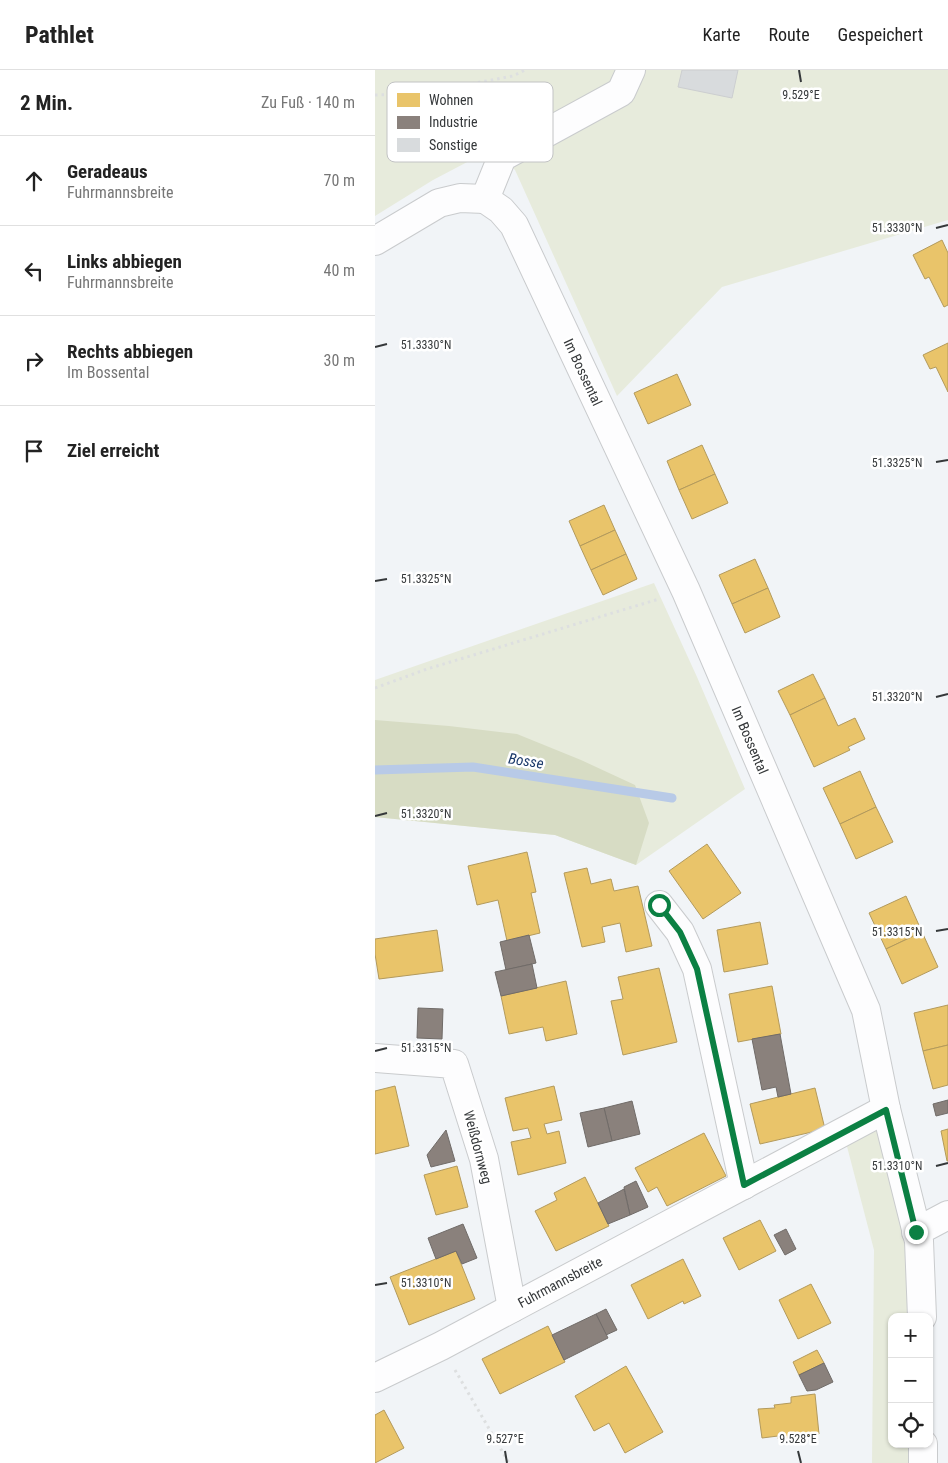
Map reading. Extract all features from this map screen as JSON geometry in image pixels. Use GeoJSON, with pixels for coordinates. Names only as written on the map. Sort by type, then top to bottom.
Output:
{"type":"FeatureCollection","features":[{"type":"Feature","properties":{"kind":"street"},"geometry":{"type":"LineString","coordinates":[[553,129],[621,92],[631,70]]}},
{"type":"Feature","properties":{"kind":"street"},"geometry":{"type":"LineString","coordinates":[[375,241],[439,203],[460,198],[485,199],[500,162]]}},
{"type":"Feature","properties":{"kind":"street","name":"Im Bossental"},"geometry":{"type":"LineString","coordinates":[[485,199],[501,210],[514,225],[686,591],[866,1010],[886,1110],[919,1241],[922,1313]]}},
{"type":"Feature","properties":{"kind":"street"},"geometry":{"type":"LineString","coordinates":[[659,905],[680,932],[697,969],[744,1185]]}},
{"type":"Feature","properties":{"kind":"street","name":"Weißdornweg"},"geometry":{"type":"LineString","coordinates":[[375,1058],[454,1064],[484,1159],[511,1308]]}},
{"type":"Feature","properties":{"kind":"street","name":"Fuhrmannsbreite"},"geometry":{"type":"LineString","coordinates":[[375,1378],[441,1346],[886,1110]]}},
{"type":"Feature","properties":{"kind":"street"},"geometry":{"type":"LineString","coordinates":[[916,1232],[948,1214]]}},
{"type":"Feature","properties":{"kind":"street"},"geometry":{"type":"LineString","coordinates":[[923,1448],[923,1463]]}},
{"type":"Feature","properties":{"kind":"path"},"geometry":{"type":"LineString","coordinates":[[481,82],[513,76],[525,70]]}},
{"type":"Feature","properties":{"kind":"path"},"geometry":{"type":"LineString","coordinates":[[375,688],[427,669],[686,591]]}},
{"type":"Feature","properties":{"kind":"path"},"geometry":{"type":"LineString","coordinates":[[441,1346],[509,1463]]}},
{"type":"Feature","properties":{"kind":"shaded area"},"geometry":{"type":"Polygon","coordinates":[[[375,70],[948,70],[948,220],[722,287],[617,396],[515,170],[507,162],[553,162],[553,82],[387,82],[387,162],[467,162],[433,180],[375,216],[375,70]]]}},
{"type":"Feature","properties":{"kind":"shaded area"},"geometry":{"type":"Polygon","coordinates":[[[654,583],[745,789],[636,865],[555,835],[375,817],[375,680],[654,583]]]}},
{"type":"Feature","properties":{"kind":"shaded area"},"geometry":{"type":"Polygon","coordinates":[[[885,1113],[916,1242],[916,1313],[888,1313],[888,1448],[914,1448],[914,1463],[872,1463],[874,1250],[844,1135],[885,1113]]]}},
{"type":"Feature","properties":{"kind":"green space"},"geometry":{"type":"Polygon","coordinates":[[[375,720],[517,734],[581,760],[635,785],[649,823],[636,865],[555,835],[375,817],[375,720]]]}},
{"type":"Feature","properties":{"kind":"building: Wohnen"},"geometry":{"type":"Polygon","coordinates":[[[942,240],[948,253],[948,305],[944,307],[929,277],[925,279],[913,255],[942,240]]]}},
{"type":"Feature","properties":{"kind":"building: Wohnen"},"geometry":{"type":"Polygon","coordinates":[[[948,343],[948,392],[936,367],[930,369],[923,355],[948,343]]]}},
{"type":"Feature","properties":{"kind":"building: Wohnen"},"geometry":{"type":"Polygon","coordinates":[[[677,374],[691,405],[648,424],[634,393],[677,374]]]}},
{"type":"Feature","properties":{"kind":"building: Wohnen"},"geometry":{"type":"Polygon","coordinates":[[[702,445],[715,474],[679,490],[667,461],[702,445]]]}},
{"type":"Feature","properties":{"kind":"building: Wohnen"},"geometry":{"type":"Polygon","coordinates":[[[715,474],[728,503],[692,519],[679,490],[715,474]]]}},
{"type":"Feature","properties":{"kind":"building: Wohnen"},"geometry":{"type":"Polygon","coordinates":[[[604,505],[615,530],[580,546],[569,521],[604,505]]]}},
{"type":"Feature","properties":{"kind":"building: Wohnen"},"geometry":{"type":"Polygon","coordinates":[[[615,530],[626,554],[591,570],[580,546],[615,530]]]}},
{"type":"Feature","properties":{"kind":"building: Wohnen"},"geometry":{"type":"Polygon","coordinates":[[[626,554],[637,579],[603,595],[591,570],[626,554]]]}},
{"type":"Feature","properties":{"kind":"building: Wohnen"},"geometry":{"type":"Polygon","coordinates":[[[755,559],[768,588],[732,604],[719,575],[755,559]]]}},
{"type":"Feature","properties":{"kind":"building: Wohnen"},"geometry":{"type":"Polygon","coordinates":[[[768,588],[780,617],[745,633],[732,604],[768,588]]]}},
{"type":"Feature","properties":{"kind":"building: Wohnen"},"geometry":{"type":"Polygon","coordinates":[[[813,674],[825,698],[790,715],[778,691],[813,674]]]}},
{"type":"Feature","properties":{"kind":"building: Wohnen"},"geometry":{"type":"Polygon","coordinates":[[[825,698],[838,726],[855,718],[865,739],[848,747],[850,750],[814,767],[790,715],[825,698]]]}},
{"type":"Feature","properties":{"kind":"building: Wohnen"},"geometry":{"type":"Polygon","coordinates":[[[860,771],[876,807],[840,824],[823,788],[860,771]]]}},
{"type":"Feature","properties":{"kind":"building: Wohnen"},"geometry":{"type":"Polygon","coordinates":[[[876,807],[893,842],[856,859],[840,824],[876,807]]]}},
{"type":"Feature","properties":{"kind":"building: Wohnen"},"geometry":{"type":"Polygon","coordinates":[[[707,844],[741,893],[703,919],[669,871],[707,844]]]}},
{"type":"Feature","properties":{"kind":"building: Wohnen"},"geometry":{"type":"Polygon","coordinates":[[[527,852],[536,892],[531,893],[540,933],[507,941],[498,900],[477,905],[468,866],[527,852]]]}},
{"type":"Feature","properties":{"kind":"building: Wohnen"},"geometry":{"type":"Polygon","coordinates":[[[587,868],[591,884],[611,879],[614,891],[638,886],[652,946],[626,952],[620,923],[602,927],[605,942],[582,947],[564,873],[587,868]]]}},
{"type":"Feature","properties":{"kind":"building: Wohnen"},"geometry":{"type":"Polygon","coordinates":[[[906,896],[922,932],[886,949],[869,913],[906,896]]]}},
{"type":"Feature","properties":{"kind":"building: Wohnen"},"geometry":{"type":"Polygon","coordinates":[[[760,922],[768,964],[724,972],[717,930],[760,922]]]}},
{"type":"Feature","properties":{"kind":"building: Wohnen"},"geometry":{"type":"Polygon","coordinates":[[[437,930],[443,971],[379,979],[375,939],[437,930]]]}},
{"type":"Feature","properties":{"kind":"building: Wohnen"},"geometry":{"type":"Polygon","coordinates":[[[922,932],[938,967],[902,984],[886,949],[922,932]]]}},
{"type":"Feature","properties":{"kind":"building: Wohnen"},"geometry":{"type":"Polygon","coordinates":[[[659,968],[677,1042],[623,1055],[611,1001],[623,999],[618,977],[659,968]]]}},
{"type":"Feature","properties":{"kind":"building: Wohnen"},"geometry":{"type":"Polygon","coordinates":[[[566,981],[577,1034],[546,1041],[543,1027],[509,1034],[501,996],[566,981]]]}},
{"type":"Feature","properties":{"kind":"building: Wohnen"},"geometry":{"type":"Polygon","coordinates":[[[772,986],[781,1034],[738,1042],[729,994],[772,986]]]}},
{"type":"Feature","properties":{"kind":"building: Wohnen"},"geometry":{"type":"Polygon","coordinates":[[[948,1005],[948,1045],[923,1051],[914,1013],[948,1005]]]}},
{"type":"Feature","properties":{"kind":"building: Wohnen"},"geometry":{"type":"Polygon","coordinates":[[[948,1045],[948,1085],[933,1089],[923,1051],[948,1045]]]}},
{"type":"Feature","properties":{"kind":"building: Wohnen"},"geometry":{"type":"Polygon","coordinates":[[[395,1086],[409,1146],[375,1154],[375,1091],[395,1086]]]}},
{"type":"Feature","properties":{"kind":"building: Wohnen"},"geometry":{"type":"Polygon","coordinates":[[[554,1086],[562,1120],[544,1124],[547,1134],[559,1131],[566,1163],[518,1175],[511,1142],[531,1138],[528,1128],[513,1131],[505,1098],[554,1086]]]}},
{"type":"Feature","properties":{"kind":"building: Wohnen"},"geometry":{"type":"Polygon","coordinates":[[[815,1088],[825,1129],[760,1144],[750,1104],[815,1088]]]}},
{"type":"Feature","properties":{"kind":"building: Wohnen"},"geometry":{"type":"Polygon","coordinates":[[[948,1129],[948,1161],[947,1161],[941,1131],[948,1129]]]}},
{"type":"Feature","properties":{"kind":"building: Wohnen"},"geometry":{"type":"Polygon","coordinates":[[[704,1133],[726,1176],[667,1206],[657,1187],[648,1192],[635,1168],[704,1133]]]}},
{"type":"Feature","properties":{"kind":"building: Wohnen"},"geometry":{"type":"Polygon","coordinates":[[[457,1166],[468,1207],[436,1215],[424,1175],[457,1166]]]}},
{"type":"Feature","properties":{"kind":"building: Wohnen"},"geometry":{"type":"Polygon","coordinates":[[[585,1177],[609,1226],[556,1251],[535,1211],[557,1200],[554,1193],[585,1177]]]}},
{"type":"Feature","properties":{"kind":"building: Wohnen"},"geometry":{"type":"Polygon","coordinates":[[[760,1220],[776,1251],[739,1270],[723,1238],[760,1220]]]}},
{"type":"Feature","properties":{"kind":"building: Wohnen"},"geometry":{"type":"Polygon","coordinates":[[[456,1251],[475,1299],[409,1325],[390,1277],[456,1251]]]}},
{"type":"Feature","properties":{"kind":"building: Wohnen"},"geometry":{"type":"Polygon","coordinates":[[[683,1259],[701,1296],[684,1304],[683,1301],[648,1319],[631,1285],[683,1259]]]}},
{"type":"Feature","properties":{"kind":"building: Wohnen"},"geometry":{"type":"Polygon","coordinates":[[[811,1284],[831,1323],[798,1339],[779,1300],[811,1284]]]}},
{"type":"Feature","properties":{"kind":"building: Wohnen"},"geometry":{"type":"Polygon","coordinates":[[[548,1326],[565,1362],[500,1394],[482,1359],[548,1326]]]}},
{"type":"Feature","properties":{"kind":"building: Wohnen"},"geometry":{"type":"Polygon","coordinates":[[[817,1350],[824,1363],[799,1375],[793,1362],[817,1350]]]}},
{"type":"Feature","properties":{"kind":"building: Wohnen"},"geometry":{"type":"Polygon","coordinates":[[[626,1366],[663,1432],[625,1453],[609,1423],[594,1431],[575,1396],[626,1366]]]}},
{"type":"Feature","properties":{"kind":"building: Wohnen"},"geometry":{"type":"Polygon","coordinates":[[[815,1394],[819,1434],[778,1439],[778,1436],[762,1438],[758,1409],[775,1408],[774,1405],[791,1403],[791,1397],[815,1394]]]}},
{"type":"Feature","properties":{"kind":"building: Wohnen"},"geometry":{"type":"Polygon","coordinates":[[[384,1410],[404,1448],[375,1463],[375,1415],[384,1410]]]}},
{"type":"Feature","properties":{"kind":"building: Industrie"},"geometry":{"type":"Polygon","coordinates":[[[529,935],[536,963],[506,970],[500,942],[529,935]]]}},
{"type":"Feature","properties":{"kind":"building: Industrie"},"geometry":{"type":"Polygon","coordinates":[[[532,964],[537,988],[501,996],[495,972],[532,964]]]}},
{"type":"Feature","properties":{"kind":"building: Industrie"},"geometry":{"type":"Polygon","coordinates":[[[418,1008],[443,1009],[442,1039],[417,1038],[418,1008]]]}},
{"type":"Feature","properties":{"kind":"building: Industrie"},"geometry":{"type":"Polygon","coordinates":[[[780,1034],[791,1094],[778,1097],[776,1087],[762,1090],[752,1039],[780,1034]]]}},
{"type":"Feature","properties":{"kind":"building: Industrie"},"geometry":{"type":"Polygon","coordinates":[[[948,1100],[948,1113],[936,1116],[933,1104],[948,1100]]]}},
{"type":"Feature","properties":{"kind":"building: Industrie"},"geometry":{"type":"Polygon","coordinates":[[[632,1101],[640,1134],[612,1141],[604,1108],[632,1101]]]}},
{"type":"Feature","properties":{"kind":"building: Industrie"},"geometry":{"type":"Polygon","coordinates":[[[604,1108],[612,1141],[588,1147],[580,1113],[604,1108]]]}},
{"type":"Feature","properties":{"kind":"building: Industrie"},"geometry":{"type":"Polygon","coordinates":[[[446,1130],[455,1161],[431,1167],[427,1155],[446,1130]]]}},
{"type":"Feature","properties":{"kind":"building: Industrie"},"geometry":{"type":"Polygon","coordinates":[[[636,1181],[648,1207],[630,1215],[624,1187],[636,1181]]]}},
{"type":"Feature","properties":{"kind":"building: Industrie"},"geometry":{"type":"Polygon","coordinates":[[[624,1189],[630,1215],[608,1224],[598,1203],[624,1189]]]}},
{"type":"Feature","properties":{"kind":"building: Industrie"},"geometry":{"type":"Polygon","coordinates":[[[463,1224],[477,1258],[462,1264],[456,1251],[436,1259],[428,1238],[463,1224]]]}},
{"type":"Feature","properties":{"kind":"building: Industrie"},"geometry":{"type":"Polygon","coordinates":[[[786,1229],[796,1249],[785,1255],[774,1235],[786,1229]]]}},
{"type":"Feature","properties":{"kind":"building: Industrie"},"geometry":{"type":"Polygon","coordinates":[[[606,1309],[617,1330],[606,1335],[596,1314],[606,1309]]]}},
{"type":"Feature","properties":{"kind":"building: Industrie"},"geometry":{"type":"Polygon","coordinates":[[[596,1314],[608,1338],[564,1360],[552,1335],[596,1314]]]}},
{"type":"Feature","properties":{"kind":"building: Industrie"},"geometry":{"type":"Polygon","coordinates":[[[824,1363],[833,1382],[816,1390],[807,1391],[799,1375],[824,1363]]]}},
{"type":"Feature","properties":{"kind":"building: Sonstige"},"geometry":{"type":"Polygon","coordinates":[[[682,70],[738,70],[732,98],[678,87],[682,70]]]}},
{"type":"Feature","properties":{"kind":"waterway","name":"Bosse"},"geometry":{"type":"LineString","coordinates":[[375,770],[473,767],[672,798]]}},
{"type":"Feature","properties":{"kind":"route"},"geometry":{"type":"LineString","coordinates":[[659,905],[680,932],[697,969],[744,1185],[886,1110],[916,1232]]}}]}
